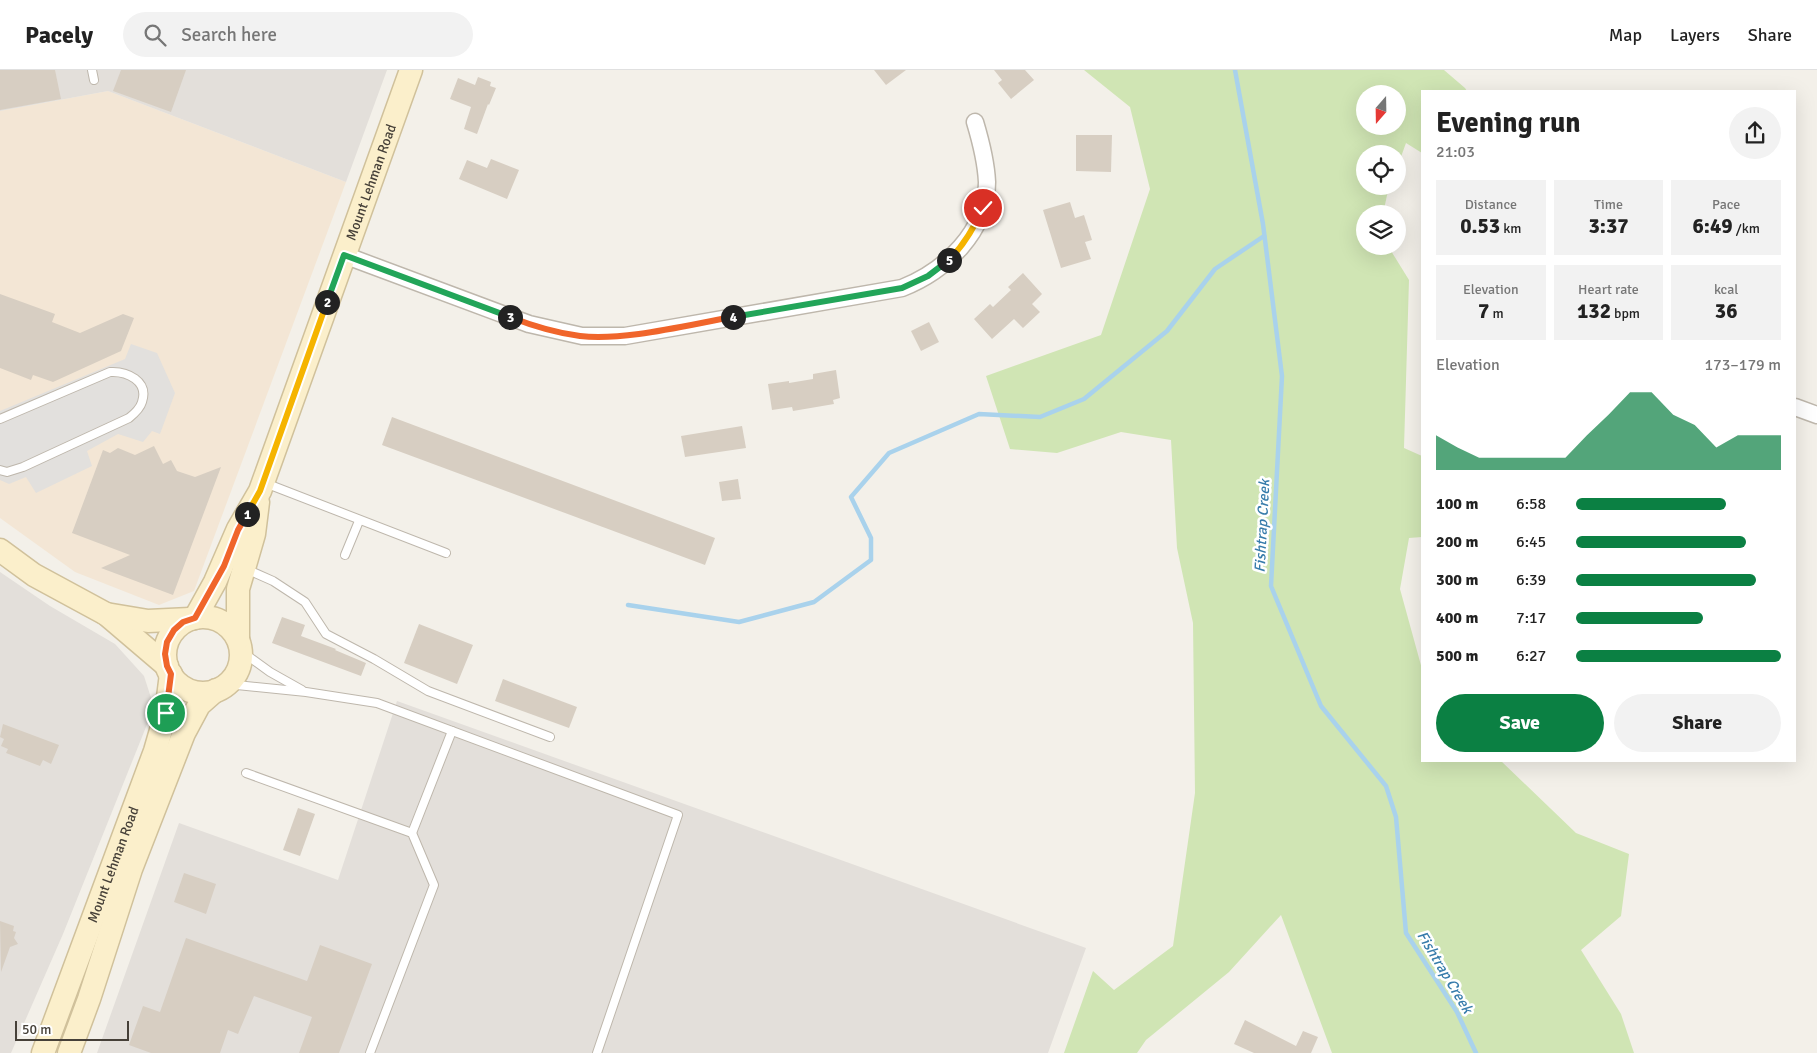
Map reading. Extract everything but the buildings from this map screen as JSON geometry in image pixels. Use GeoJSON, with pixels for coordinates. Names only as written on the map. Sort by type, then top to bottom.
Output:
{"type":"FeatureCollection","features":[{"type":"Feature","properties":{"kind":"main road","name":"Mount Lehman Road"},"geometry":{"type":"LineString","coordinates":[[193,618],[224,566],[238,530],[261,487],[410,70]]}},
{"type":"Feature","properties":{"kind":"main road","name":"Mount Lehman Road"},"geometry":{"type":"LineString","coordinates":[[239,645],[238,595],[254,534],[261,487]]}},
{"type":"Feature","properties":{"kind":"main road"},"geometry":{"type":"LineString","coordinates":[[0,551],[34,575],[106,614],[169,670],[181,686],[192,691],[204,693],[222,687],[235,675],[240,664],[239,645],[230,628],[220,621],[208,617],[148,621],[106,614]]}},
{"type":"Feature","properties":{"kind":"main road"},"geometry":{"type":"LineString","coordinates":[[169,670],[165,654],[167,642],[174,630],[183,622],[193,618]]}},
{"type":"Feature","properties":{"kind":"main road","name":"Mount Lehman Road"},"geometry":{"type":"LineString","coordinates":[[43,1053],[155,751],[166,713],[169,670]]}},
{"type":"Feature","properties":{"kind":"main road","name":"Mount Lehman Road"},"geometry":{"type":"LineString","coordinates":[[69,1053],[89,999],[131,869],[181,740],[199,705],[222,687]]}},
{"type":"Feature","properties":{"kind":"street"},"geometry":{"type":"LineString","coordinates":[[344,255],[529,324],[582,336],[625,336],[902,288],[928,276],[949,260],[960,249],[983,208],[987,184],[985,157],[975,122]]}},
{"type":"Feature","properties":{"kind":"street"},"geometry":{"type":"LineString","coordinates":[[1796,407],[1817,415]]}},
{"type":"Feature","properties":{"kind":"lane"},"geometry":{"type":"LineString","coordinates":[[92,70],[94,80]]}},
{"type":"Feature","properties":{"kind":"lane"},"geometry":{"type":"LineString","coordinates":[[0,418],[110,372],[127,373],[137,381],[143,392],[142,402],[137,411],[129,418],[22,467],[6,472],[0,470]]}},
{"type":"Feature","properties":{"kind":"lane"},"geometry":{"type":"LineString","coordinates":[[261,487],[446,553]]}},
{"type":"Feature","properties":{"kind":"lane"},"geometry":{"type":"LineString","coordinates":[[345,556],[359,521]]}},
{"type":"Feature","properties":{"kind":"lane"},"geometry":{"type":"LineString","coordinates":[[244,568],[273,581],[305,602],[326,634],[374,659],[428,691],[550,737]]}},
{"type":"Feature","properties":{"kind":"lane"},"geometry":{"type":"LineString","coordinates":[[239,645],[270,672],[306,692]]}},
{"type":"Feature","properties":{"kind":"lane"},"geometry":{"type":"LineString","coordinates":[[222,687],[306,692],[377,703],[678,815],[597,1053]]}},
{"type":"Feature","properties":{"kind":"lane"},"geometry":{"type":"LineString","coordinates":[[370,1053],[434,885],[412,833],[452,731]]}},
{"type":"Feature","properties":{"kind":"lane"},"geometry":{"type":"LineString","coordinates":[[246,773],[412,833]]}},
{"type":"Feature","properties":{"kind":"shaded area"},"geometry":{"type":"Polygon","coordinates":[[[0,70],[387,70],[346,182],[108,91],[0,111],[0,70]]]}},
{"type":"Feature","properties":{"kind":"shaded area"},"geometry":{"type":"Polygon","coordinates":[[[108,91],[346,182],[194,591],[159,605],[75,572],[0,518],[0,111],[108,91]]]}},
{"type":"Feature","properties":{"kind":"shaded area"},"geometry":{"type":"Polygon","coordinates":[[[131,344],[157,353],[175,393],[160,434],[152,431],[143,442],[118,434],[87,451],[92,466],[36,493],[26,477],[9,484],[0,480],[0,411],[125,359],[131,344]]]}},
{"type":"Feature","properties":{"kind":"shaded area"},"geometry":{"type":"Polygon","coordinates":[[[0,572],[50,606],[115,644],[144,676],[154,707],[63,934],[11,1053],[0,1053],[0,572]]]}},
{"type":"Feature","properties":{"kind":"shaded area"},"geometry":{"type":"Polygon","coordinates":[[[397,701],[1086,948],[1048,1053],[97,1053],[179,823],[338,880],[397,701]]]}},
{"type":"Feature","properties":{"kind":"green space"},"geometry":{"type":"Polygon","coordinates":[[[1084,70],[1444,70],[1465,88],[1466,90],[1421,90],[1421,152],[1406,143],[1405,145],[1356,145],[1356,195],[1387,195],[1385,205],[1356,205],[1356,255],[1394,255],[1409,280],[1404,448],[1421,456],[1421,537],[1409,538],[1400,589],[1421,665],[1421,762],[1502,762],[1576,833],[1629,854],[1621,916],[1581,950],[1621,1014],[1634,1053],[1332,1053],[1281,915],[1229,972],[1146,1040],[1137,1053],[1064,1053],[1093,971],[1114,990],[1173,946],[1195,793],[1193,623],[1177,548],[1171,440],[1121,432],[1057,453],[1010,449],[986,376],[1101,335],[1150,189],[1130,107],[1084,70]]]}},
{"type":"Feature","properties":{"kind":"waterway","name":"Fishtrap Creek"},"geometry":{"type":"LineString","coordinates":[[1235,70],[1263,224],[1282,376],[1271,586],[1321,706],[1386,786],[1396,817],[1406,933],[1457,1012],[1476,1053]]}},
{"type":"Feature","properties":{"kind":"waterway"},"geometry":{"type":"LineString","coordinates":[[628,605],[739,622],[814,602],[871,560],[871,538],[851,497],[889,453],[979,414],[1040,417],[1084,399],[1167,331],[1215,269],[1264,236]]}},
{"type":"Feature","properties":{"kind":"route"},"geometry":{"type":"LineString","coordinates":[[166,713],[171,674],[167,666],[165,654],[167,642],[174,630],[183,622],[195,618],[224,566],[238,530],[260,491],[344,255],[529,324],[582,336],[625,336],[902,288],[928,276],[949,260],[960,249],[983,208]]}}]}
